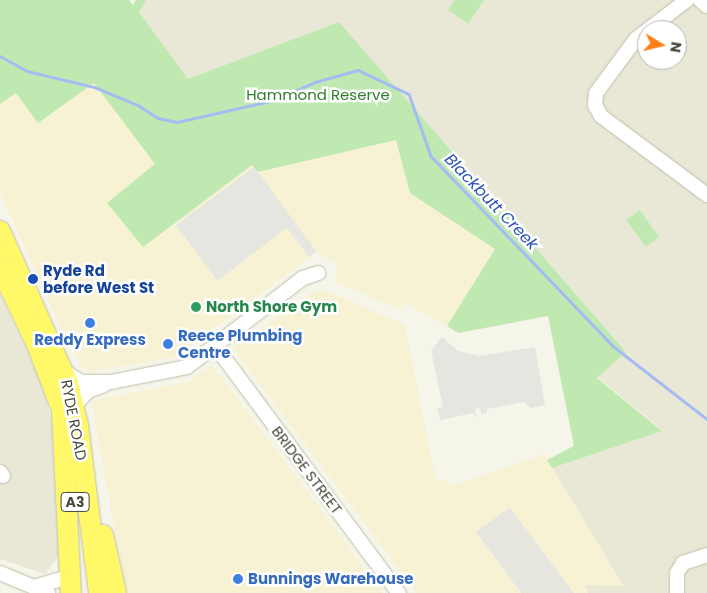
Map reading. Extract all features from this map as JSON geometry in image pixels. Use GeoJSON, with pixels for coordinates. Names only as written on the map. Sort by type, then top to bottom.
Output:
{"type":"FeatureCollection","features":[{"type":"Feature","properties":{"kind":"highway","name":"RYDE ROAD"},"geometry":{"type":"LineString","coordinates":[[0,231],[64,371],[86,593]]}},
{"type":"Feature","properties":{"kind":"highway","name":"RYDE ROAD"},"geometry":{"type":"LineString","coordinates":[[0,267],[52,380],[78,426],[99,593]]}},
{"type":"Feature","properties":{"kind":"highway"},"geometry":{"type":"LineString","coordinates":[[68,409],[69,585]]}},
{"type":"Feature","properties":{"kind":"highway"},"geometry":{"type":"LineString","coordinates":[[78,426],[116,593]]}},
{"type":"Feature","properties":{"kind":"street"},"geometry":{"type":"LineString","coordinates":[[687,0],[636,39],[596,93],[595,105],[601,116],[707,195]]}},
{"type":"Feature","properties":{"kind":"street"},"geometry":{"type":"LineString","coordinates":[[700,0],[707,6]]}},
{"type":"Feature","properties":{"kind":"street"},"geometry":{"type":"LineString","coordinates":[[68,409],[88,391],[112,382],[187,367],[216,347],[303,278],[318,274]]}},
{"type":"Feature","properties":{"kind":"street","name":"BRIDGE STREET"},"geometry":{"type":"LineString","coordinates":[[216,347],[399,593]]}},
{"type":"Feature","properties":{"kind":"street"},"geometry":{"type":"LineString","coordinates":[[64,371],[81,382],[112,382]]}},
{"type":"Feature","properties":{"kind":"street"},"geometry":{"type":"LineString","coordinates":[[677,593],[677,573],[683,563],[707,555]]}},
{"type":"Feature","properties":{"kind":"street"},"geometry":{"type":"LineString","coordinates":[[0,573],[42,590],[69,585]]}},
{"type":"Feature","properties":{"kind":"shaded area"},"geometry":{"type":"Polygon","coordinates":[[[146,0],[707,0],[707,593],[588,593],[584,585],[623,585],[552,468],[662,430],[597,377],[626,352],[339,23],[188,79],[138,12],[146,0]]]}},
{"type":"Feature","properties":{"kind":"shaded area"},"geometry":{"type":"Polygon","coordinates":[[[94,82],[156,164],[253,165],[259,172],[397,140],[410,193],[495,249],[447,326],[404,302],[400,310],[336,282],[336,263],[317,252],[175,357],[89,372],[84,369],[66,339],[0,192],[0,104],[16,92],[39,123],[94,82]]]}},
{"type":"Feature","properties":{"kind":"shaded area"},"geometry":{"type":"Polygon","coordinates":[[[254,167],[316,251],[309,257],[287,228],[217,281],[176,225],[254,167]]]}},
{"type":"Feature","properties":{"kind":"shaded area"},"geometry":{"type":"Polygon","coordinates":[[[314,291],[327,291],[405,325],[435,478],[455,485],[544,454],[623,586],[585,585],[588,593],[574,593],[509,507],[476,532],[521,593],[417,593],[233,348],[314,291]]]}},
{"type":"Feature","properties":{"kind":"shaded area"},"geometry":{"type":"Polygon","coordinates":[[[0,294],[41,382],[52,422],[59,556],[45,574],[0,559],[0,294]]]}},
{"type":"Feature","properties":{"kind":"shaded area"},"geometry":{"type":"Polygon","coordinates":[[[442,337],[458,351],[480,356],[535,347],[545,405],[531,408],[524,402],[487,409],[487,413],[481,414],[480,408],[475,409],[477,419],[473,413],[440,420],[437,408],[443,407],[431,350],[442,337]]]}},
{"type":"Feature","properties":{"kind":"shaded area"},"geometry":{"type":"Polygon","coordinates":[[[212,365],[383,593],[126,593],[92,404],[95,400],[189,382],[212,365]]]}},
{"type":"Feature","properties":{"kind":"shaded area"},"geometry":{"type":"Polygon","coordinates":[[[510,507],[574,593],[521,593],[476,532],[510,507]]]}},
{"type":"Feature","properties":{"kind":"green space","name":"Hammond Reserve"},"geometry":{"type":"Polygon","coordinates":[[[0,0],[129,0],[133,5],[136,0],[146,0],[139,12],[188,79],[339,22],[626,352],[597,378],[662,431],[552,468],[547,460],[574,446],[548,316],[458,333],[447,326],[495,249],[410,193],[396,140],[258,172],[252,165],[143,247],[107,203],[155,164],[94,83],[38,123],[16,93],[0,104],[0,0]]]}},
{"type":"Feature","properties":{"kind":"green space"},"geometry":{"type":"Polygon","coordinates":[[[455,0],[484,0],[468,24],[448,10],[455,0]]]}},
{"type":"Feature","properties":{"kind":"green space"},"geometry":{"type":"Polygon","coordinates":[[[640,210],[659,237],[646,247],[626,220],[640,210]]]}},
{"type":"Feature","properties":{"kind":"waterway","name":"Blackbutt Creek"},"geometry":{"type":"LineString","coordinates":[[0,56],[27,71],[94,87],[138,105],[158,118],[177,122],[275,100],[315,82],[358,70],[409,94],[431,156],[613,346],[707,419]]}},
{"type":"Feature","properties":{"kind":"place","name":"Ryde Rd before West St"},"geometry":{"type":"Point","coordinates":[33,279]}},
{"type":"Feature","properties":{"kind":"place","name":"North Shore Gym"},"geometry":{"type":"Point","coordinates":[196,307]}},
{"type":"Feature","properties":{"kind":"place","name":"Reddy Express"},"geometry":{"type":"Point","coordinates":[90,323]}},
{"type":"Feature","properties":{"kind":"place","name":"Reece Plumbing Centre"},"geometry":{"type":"Point","coordinates":[168,344]}},
{"type":"Feature","properties":{"kind":"place","name":"Bunnings Warehouse"},"geometry":{"type":"Point","coordinates":[238,579]}}]}
